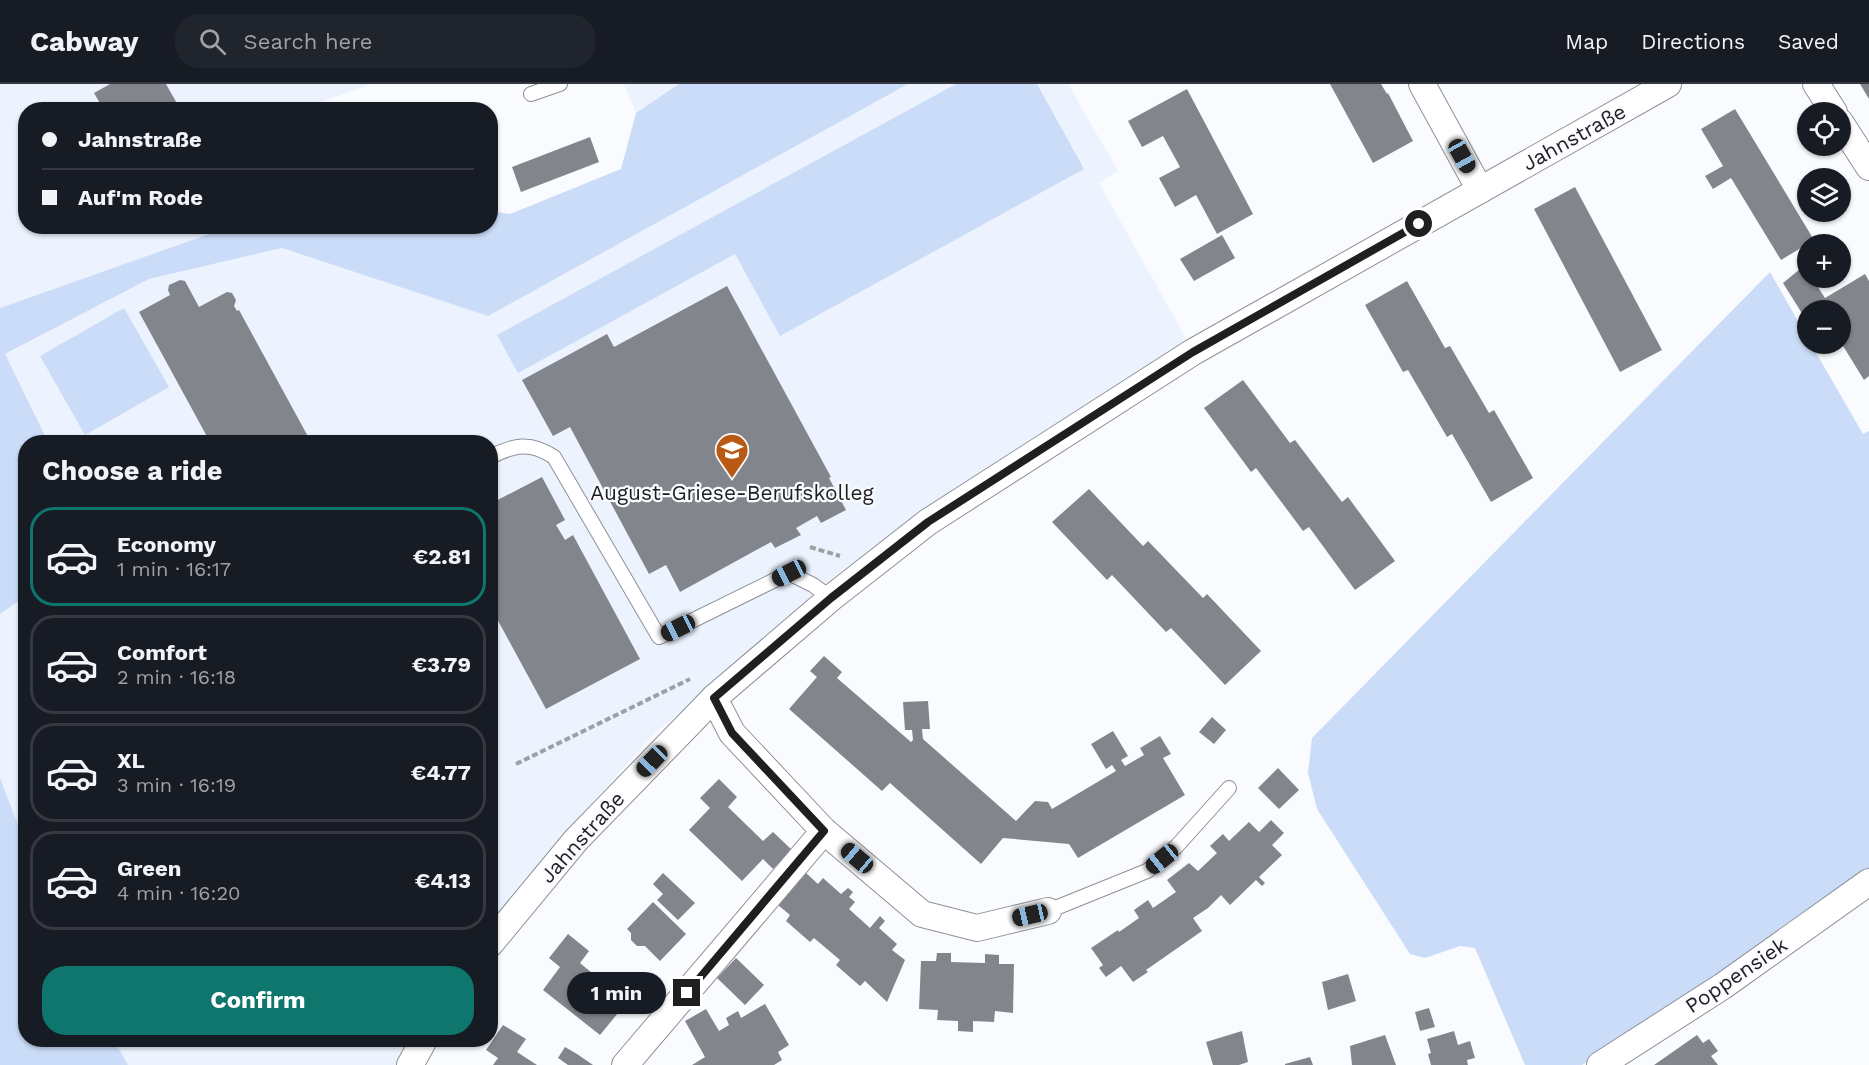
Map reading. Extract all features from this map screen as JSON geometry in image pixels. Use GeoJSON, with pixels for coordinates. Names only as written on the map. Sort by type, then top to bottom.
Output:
{"type":"FeatureCollection","features":[{"type":"Feature","properties":{"kind":"street"},"geometry":{"type":"LineString","coordinates":[[1422,84],[1480,189]]}},
{"type":"Feature","properties":{"kind":"street","name":"Jahnstraße"},"geometry":{"type":"LineString","coordinates":[[498,934],[576,840],[714,698],[831,598],[928,522],[1193,352],[1668,84]]}},
{"type":"Feature","properties":{"kind":"street"},"geometry":{"type":"LineString","coordinates":[[1816,84],[1828,102]]}},
{"type":"Feature","properties":{"kind":"street"},"geometry":{"type":"LineString","coordinates":[[1851,139],[1869,167]]}},
{"type":"Feature","properties":{"kind":"street"},"geometry":{"type":"LineString","coordinates":[[714,698],[732,733],[824,831],[921,914],[977,928],[1048,911]]}},
{"type":"Feature","properties":{"kind":"street"},"geometry":{"type":"LineString","coordinates":[[626,1065],[824,831]]}},
{"type":"Feature","properties":{"kind":"street","name":"Poppensiek"},"geometry":{"type":"LineString","coordinates":[[1599,1065],[1723,986],[1869,882]]}},
{"type":"Feature","properties":{"kind":"street"},"geometry":{"type":"LineString","coordinates":[[410,1065],[420,1047]]}},
{"type":"Feature","properties":{"kind":"lane"},"geometry":{"type":"LineString","coordinates":[[531,94],[560,84]]}},
{"type":"Feature","properties":{"kind":"lane"},"geometry":{"type":"LineString","coordinates":[[498,454],[509,448],[529,446],[544,450],[554,457],[659,638],[789,573],[813,585],[831,598]]}},
{"type":"Feature","properties":{"kind":"lane"},"geometry":{"type":"LineString","coordinates":[[1048,911],[1147,871],[1176,847],[1228,788]]}},
{"type":"Feature","properties":{"kind":"path"},"geometry":{"type":"LineString","coordinates":[[810,547],[843,557]]}},
{"type":"Feature","properties":{"kind":"path"},"geometry":{"type":"LineString","coordinates":[[516,764],[691,679]]}},
{"type":"Feature","properties":{"kind":"shaded area"},"geometry":{"type":"Polygon","coordinates":[[[0,84],[372,84],[322,102],[18,102],[18,234],[209,234],[0,308],[0,84]]]}},
{"type":"Feature","properties":{"kind":"shaded area"},"geometry":{"type":"Polygon","coordinates":[[[624,84],[679,84],[636,113],[624,84]]]}},
{"type":"Feature","properties":{"kind":"shaded area"},"geometry":{"type":"Polygon","coordinates":[[[679,84],[908,84],[488,316],[282,248],[149,279],[5,354],[45,435],[18,435],[18,602],[0,614],[0,308],[209,234],[498,234],[498,212],[510,214],[621,169],[636,113],[679,84]]]}},
{"type":"Feature","properties":{"kind":"shaded area","name":"August-Griese-Berufskolleg"},"geometry":{"type":"Polygon","coordinates":[[[908,84],[1068,84],[1118,171],[1099,183],[1187,340],[917,515],[832,578],[703,694],[655,733],[566,831],[498,914],[498,435],[44,435],[4,355],[149,279],[282,248],[488,316],[908,84]]]}},
{"type":"Feature","properties":{"kind":"shaded area"},"geometry":{"type":"Polygon","coordinates":[[[956,84],[1037,84],[1084,169],[780,336],[735,254],[518,373],[497,335],[956,84]]]}},
{"type":"Feature","properties":{"kind":"shaded area"},"geometry":{"type":"Polygon","coordinates":[[[1770,272],[1797,319],[1797,354],[1817,354],[1863,434],[1869,431],[1869,869],[1718,978],[1582,1065],[1525,1065],[1475,948],[1460,946],[1425,958],[1410,954],[1317,809],[1308,773],[1312,738],[1770,272]]]}},
{"type":"Feature","properties":{"kind":"shaded area"},"geometry":{"type":"Polygon","coordinates":[[[124,308],[169,387],[85,435],[40,356],[124,308]]]}},
{"type":"Feature","properties":{"kind":"shaded area"},"geometry":{"type":"Polygon","coordinates":[[[18,602],[18,825],[0,778],[0,614],[18,602]]]}},
{"type":"Feature","properties":{"kind":"shaded area"},"geometry":{"type":"Polygon","coordinates":[[[0,778],[18,825],[18,1047],[118,1047],[128,1065],[0,1065],[0,778]]]}},
{"type":"Feature","properties":{"kind":"shaded area"},"geometry":{"type":"Polygon","coordinates":[[[118,1047],[408,1047],[398,1065],[128,1065],[118,1047]]]}},
{"type":"Feature","properties":{"kind":"building"},"geometry":{"type":"Polygon","coordinates":[[[110,84],[166,84],[176,102],[99,102],[94,93],[110,84]]]}},
{"type":"Feature","properties":{"kind":"building"},"geometry":{"type":"Polygon","coordinates":[[[1330,84],[1381,84],[1413,141],[1373,163],[1330,84]]]}},
{"type":"Feature","properties":{"kind":"building"},"geometry":{"type":"Polygon","coordinates":[[[1860,84],[1869,84],[1869,99],[1860,84]]]}},
{"type":"Feature","properties":{"kind":"building"},"geometry":{"type":"Polygon","coordinates":[[[1187,89],[1253,214],[1217,234],[1196,195],[1175,207],[1159,178],[1180,167],[1163,136],[1142,147],[1128,121],[1187,89]]]}},
{"type":"Feature","properties":{"kind":"building"},"geometry":{"type":"Polygon","coordinates":[[[1735,109],[1797,212],[1797,222],[1803,222],[1810,234],[1797,234],[1797,250],[1781,260],[1731,178],[1713,189],[1705,176],[1723,166],[1701,129],[1735,109]]]}},
{"type":"Feature","properties":{"kind":"building"},"geometry":{"type":"Polygon","coordinates":[[[590,137],[599,162],[521,192],[512,167],[590,137]]]}},
{"type":"Feature","properties":{"kind":"building"},"geometry":{"type":"Polygon","coordinates":[[[1575,187],[1662,350],[1620,372],[1534,209],[1575,187]]]}},
{"type":"Feature","properties":{"kind":"building"},"geometry":{"type":"Polygon","coordinates":[[[1222,235],[1235,258],[1194,281],[1180,259],[1222,235]]]}},
{"type":"Feature","properties":{"kind":"building"},"geometry":{"type":"Polygon","coordinates":[[[1797,272],[1797,288],[1818,288],[1825,298],[1842,288],[1851,288],[1851,282],[1865,274],[1869,281],[1869,376],[1864,380],[1848,354],[1851,354],[1851,300],[1797,300],[1797,305],[1783,283],[1797,272]]]}},
{"type":"Feature","properties":{"kind":"building"},"geometry":{"type":"Polygon","coordinates":[[[180,280],[185,281],[199,307],[227,292],[232,293],[236,300],[234,306],[237,311],[239,310],[307,435],[206,435],[139,312],[170,295],[169,285],[180,280]]]}},
{"type":"Feature","properties":{"kind":"building"},"geometry":{"type":"Polygon","coordinates":[[[1407,281],[1445,348],[1450,346],[1489,413],[1494,410],[1533,478],[1491,502],[1452,434],[1447,437],[1408,370],[1403,372],[1365,305],[1407,281]]]}},
{"type":"Feature","properties":{"kind":"building"},"geometry":{"type":"Polygon","coordinates":[[[727,286],[831,477],[829,478],[846,510],[821,523],[817,516],[796,528],[801,535],[775,548],[771,542],[680,592],[666,565],[649,574],[570,427],[553,436],[522,380],[607,334],[614,347],[727,286]]]}},
{"type":"Feature","properties":{"kind":"building"},"geometry":{"type":"Polygon","coordinates":[[[1243,380],[1290,443],[1295,440],[1342,502],[1348,497],[1395,561],[1355,590],[1309,527],[1303,531],[1256,468],[1251,472],[1204,408],[1243,380]]]}},
{"type":"Feature","properties":{"kind":"building"},"geometry":{"type":"Polygon","coordinates":[[[542,477],[565,520],[556,525],[565,540],[573,535],[640,659],[546,709],[498,621],[498,500],[542,477]]]}},
{"type":"Feature","properties":{"kind":"building"},"geometry":{"type":"Polygon","coordinates":[[[1089,489],[1143,546],[1148,541],[1203,598],[1207,594],[1261,651],[1225,685],[1171,628],[1166,632],[1112,575],[1107,580],[1052,522],[1089,489]]]}},
{"type":"Feature","properties":{"kind":"building"},"geometry":{"type":"Polygon","coordinates":[[[824,656],[842,672],[837,678],[911,742],[913,740],[912,730],[905,730],[903,702],[928,701],[930,729],[922,729],[923,739],[1016,821],[1035,801],[1048,802],[1052,809],[1116,771],[1112,765],[1106,769],[1091,744],[1113,731],[1128,756],[1121,760],[1125,766],[1144,755],[1140,748],[1160,736],[1171,754],[1163,758],[1185,795],[1078,858],[1069,844],[1003,838],[981,864],[890,783],[882,791],[789,709],[817,677],[810,671],[824,656]]]}},
{"type":"Feature","properties":{"kind":"building"},"geometry":{"type":"Polygon","coordinates":[[[1212,717],[1226,730],[1214,744],[1199,732],[1212,717]]]}},
{"type":"Feature","properties":{"kind":"building"},"geometry":{"type":"Polygon","coordinates":[[[1278,768],[1299,790],[1279,809],[1258,788],[1278,768]]]}},
{"type":"Feature","properties":{"kind":"building"},"geometry":{"type":"Polygon","coordinates":[[[719,779],[737,797],[728,807],[763,841],[773,832],[792,850],[773,869],[763,859],[742,881],[689,830],[710,808],[700,798],[719,779]]]}},
{"type":"Feature","properties":{"kind":"building"},"geometry":{"type":"Polygon","coordinates":[[[1271,820],[1284,833],[1272,845],[1282,855],[1259,877],[1265,883],[1262,886],[1256,880],[1230,905],[1221,895],[1193,918],[1202,931],[1146,970],[1148,972],[1133,982],[1121,966],[1106,977],[1099,968],[1103,965],[1091,948],[1139,918],[1134,910],[1148,900],[1153,908],[1176,892],[1167,880],[1189,863],[1198,871],[1217,853],[1210,846],[1223,834],[1229,841],[1249,822],[1259,832],[1271,820]]]}},
{"type":"Feature","properties":{"kind":"building"},"geometry":{"type":"Polygon","coordinates":[[[663,873],[695,903],[678,920],[657,900],[663,894],[653,884],[663,873]]]}},
{"type":"Feature","properties":{"kind":"building"},"geometry":{"type":"Polygon","coordinates":[[[806,873],[818,884],[823,878],[841,894],[848,888],[853,892],[849,897],[855,902],[849,909],[870,928],[880,916],[885,921],[879,928],[897,944],[892,950],[905,960],[887,1002],[865,981],[860,986],[836,965],[840,960],[814,938],[810,942],[786,921],[790,915],[778,905],[806,873]]]}},
{"type":"Feature","properties":{"kind":"building"},"geometry":{"type":"Polygon","coordinates":[[[653,902],[686,934],[660,961],[645,946],[637,946],[631,940],[631,933],[627,929],[653,902]]]}},
{"type":"Feature","properties":{"kind":"building"},"geometry":{"type":"Polygon","coordinates":[[[568,934],[589,951],[580,963],[627,1002],[600,1035],[543,990],[560,967],[549,958],[568,934]]]}},
{"type":"Feature","properties":{"kind":"building"},"geometry":{"type":"Polygon","coordinates":[[[937,953],[951,953],[951,962],[985,963],[985,954],[999,955],[999,964],[1014,964],[1013,1013],[995,1011],[994,1022],[973,1021],[973,1032],[958,1031],[958,1021],[937,1020],[938,1010],[919,1009],[921,961],[936,961],[937,953]]]}},
{"type":"Feature","properties":{"kind":"building"},"geometry":{"type":"Polygon","coordinates":[[[736,958],[764,985],[745,1005],[717,978],[736,958]]]}},
{"type":"Feature","properties":{"kind":"building"},"geometry":{"type":"Polygon","coordinates":[[[1348,974],[1356,1001],[1328,1010],[1322,982],[1348,974]]]}},
{"type":"Feature","properties":{"kind":"building"},"geometry":{"type":"Polygon","coordinates":[[[765,1004],[789,1045],[778,1052],[782,1060],[774,1065],[692,1065],[705,1057],[685,1021],[706,1009],[719,1031],[729,1025],[726,1018],[738,1011],[741,1018],[765,1004]]]}},
{"type":"Feature","properties":{"kind":"building"},"geometry":{"type":"Polygon","coordinates":[[[1429,1008],[1435,1027],[1420,1031],[1415,1012],[1429,1008]]]}},
{"type":"Feature","properties":{"kind":"building"},"geometry":{"type":"Polygon","coordinates":[[[503,1025],[526,1039],[517,1052],[537,1065],[493,1065],[498,1058],[486,1050],[488,1047],[498,1047],[498,1032],[503,1025]]]}},
{"type":"Feature","properties":{"kind":"building"},"geometry":{"type":"Polygon","coordinates":[[[1242,1031],[1248,1062],[1239,1065],[1213,1065],[1206,1042],[1242,1031]]]}},
{"type":"Feature","properties":{"kind":"building"},"geometry":{"type":"Polygon","coordinates":[[[1454,1031],[1458,1045],[1470,1041],[1475,1058],[1467,1060],[1468,1065],[1431,1065],[1428,1054],[1431,1053],[1427,1039],[1454,1031]]]}},
{"type":"Feature","properties":{"kind":"building"},"geometry":{"type":"Polygon","coordinates":[[[1385,1035],[1396,1065],[1352,1065],[1350,1046],[1385,1035]]]}},
{"type":"Feature","properties":{"kind":"building"},"geometry":{"type":"Polygon","coordinates":[[[1697,1035],[1703,1043],[1709,1039],[1718,1051],[1711,1056],[1718,1065],[1654,1065],[1697,1035]]]}},
{"type":"Feature","properties":{"kind":"building"},"geometry":{"type":"Polygon","coordinates":[[[565,1047],[593,1065],[568,1065],[558,1058],[565,1047]]]}},
{"type":"Feature","properties":{"kind":"building"},"geometry":{"type":"Polygon","coordinates":[[[1310,1057],[1313,1065],[1285,1065],[1285,1064],[1310,1057]]]}},
{"type":"Feature","properties":{"kind":"place","name":"August-Griese-Berufskolleg"},"geometry":{"type":"Point","coordinates":[732,479]}},
{"type":"Feature","properties":{"kind":"route"},"geometry":{"type":"LineString","coordinates":[[687,993],[824,831],[732,733],[714,698],[831,598],[928,522],[1193,352],[1419,224]]}}]}
